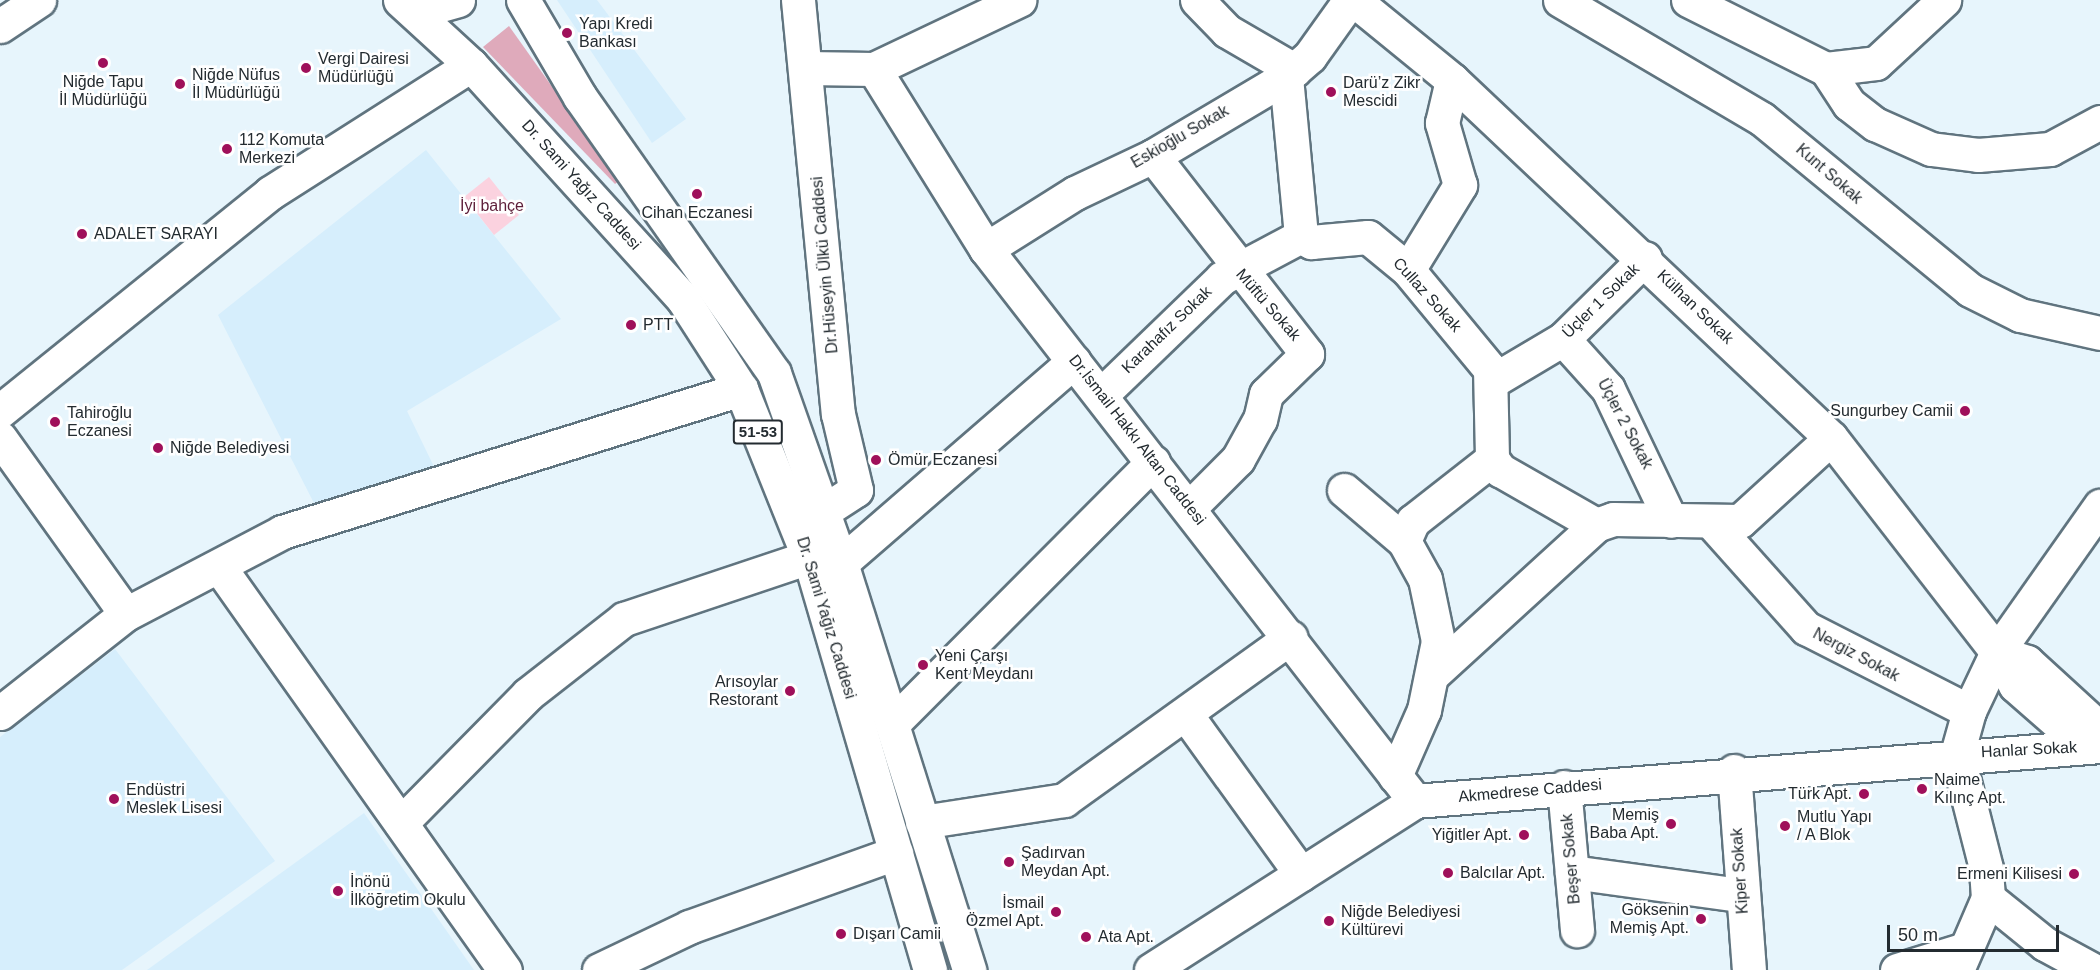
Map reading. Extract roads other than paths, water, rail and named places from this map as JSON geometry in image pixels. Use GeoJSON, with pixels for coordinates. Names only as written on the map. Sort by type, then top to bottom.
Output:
{"type":"FeatureCollection","features":[{"type":"Feature","properties":{"kind":"street"},"geometry":{"type":"LineString","coordinates":[[0,26],[39,0]]}},
{"type":"Feature","properties":{"kind":"street","name":"Dr. Sami Yağız Caddesi"},"geometry":{"type":"LineString","coordinates":[[400,0],[471,65],[683,299],[741,389],[809,557],[930,970]]}},
{"type":"Feature","properties":{"kind":"street"},"geometry":{"type":"LineString","coordinates":[[405,0],[434,7],[458,0]]}},
{"type":"Feature","properties":{"kind":"street","name":"Dr. Sami Yağız Caddesi"},"geometry":{"type":"LineString","coordinates":[[523,0],[580,98],[774,373],[842,563],[969,970]]}},
{"type":"Feature","properties":{"kind":"street","name":"Dr.Hüseyin Ülkü Caddesi"},"geometry":{"type":"LineString","coordinates":[[798,0],[838,414],[856,490],[824,511]]}},
{"type":"Feature","properties":{"kind":"street"},"geometry":{"type":"LineString","coordinates":[[806,68],[874,69],[1019,0]]}},
{"type":"Feature","properties":{"kind":"street"},"geometry":{"type":"LineString","coordinates":[[1197,0],[1227,31],[1290,74],[1301,236]]}},
{"type":"Feature","properties":{"kind":"street","name":"Kunt Sokak"},"geometry":{"type":"LineString","coordinates":[[1560,0],[1762,119],[1970,290],[2020,315],[2100,333]]}},
{"type":"Feature","properties":{"kind":"street"},"geometry":{"type":"LineString","coordinates":[[1688,0],[1826,69],[1849,104],[1875,124],[1931,149],[1977,155],[2050,149],[2100,122]]}},
{"type":"Feature","properties":{"kind":"street"},"geometry":{"type":"LineString","coordinates":[[1826,69],[1876,63],[1944,0]]}},
{"type":"Feature","properties":{"kind":"street","name":"Eskioğlu Sokak"},"geometry":{"type":"LineString","coordinates":[[986,249],[1075,192],[1153,156],[1290,74],[1369,4]]}},
{"type":"Feature","properties":{"kind":"street","name":"Külhan Sokak"},"geometry":{"type":"LineString","coordinates":[[1369,4],[1645,258],[1831,438],[1997,652],[2015,685],[2064,728],[2100,744]]}},
{"type":"Feature","properties":{"kind":"street"},"geometry":{"type":"LineString","coordinates":[[0,411],[270,193],[471,65]]}},
{"type":"Feature","properties":{"kind":"street","name":"Dr.İsmail Hakkı Altan Caddesi"},"geometry":{"type":"LineString","coordinates":[[874,69],[986,249],[1190,507],[1415,801]]}},
{"type":"Feature","properties":{"kind":"street"},"geometry":{"type":"LineString","coordinates":[[1408,270],[1460,185],[1442,123],[1452,80]]}},
{"type":"Feature","properties":{"kind":"street","name":"Müftü Sokak"},"geometry":{"type":"LineString","coordinates":[[1153,156],[1237,269],[1306,354],[1266,394],[1260,419],[1238,459],[1190,507]]}},
{"type":"Feature","properties":{"kind":"street","name":"Karahafız Sokak"},"geometry":{"type":"LineString","coordinates":[[1101,395],[1206,291],[1237,269],[1301,236]]}},
{"type":"Feature","properties":{"kind":"street","name":"Cullaz Sokak"},"geometry":{"type":"LineString","coordinates":[[1301,236],[1311,242],[1368,237],[1408,270],[1479,353],[1494,380]]}},
{"type":"Feature","properties":{"kind":"street","name":"Üçler 1 Sokak"},"geometry":{"type":"LineString","coordinates":[[1494,380],[1563,339],[1645,258]]}},
{"type":"Feature","properties":{"kind":"street","name":"Üçler 2 Sokak"},"geometry":{"type":"LineString","coordinates":[[1563,339],[1608,389],[1671,520]]}},
{"type":"Feature","properties":{"kind":"street"},"geometry":{"type":"LineString","coordinates":[[842,563],[1074,361]]}},
{"type":"Feature","properties":{"kind":"street"},"geometry":{"type":"LineString","coordinates":[[1494,380],[1492,459],[1512,478],[1550,494],[1596,525]]}},
{"type":"Feature","properties":{"kind":"street"},"geometry":{"type":"LineString","coordinates":[[0,713],[126,614],[220,568],[282,532],[741,389]]}},
{"type":"Feature","properties":{"kind":"street"},"geometry":{"type":"LineString","coordinates":[[0,438],[126,614]]}},
{"type":"Feature","properties":{"kind":"street"},"geometry":{"type":"LineString","coordinates":[[1433,674],[1596,525],[1613,519],[1671,520],[1713,524],[1740,521],[1754,512],[1831,438]]}},
{"type":"Feature","properties":{"kind":"street"},"geometry":{"type":"LineString","coordinates":[[1404,541],[1413,521],[1492,459]]}},
{"type":"Feature","properties":{"kind":"street"},"geometry":{"type":"LineString","coordinates":[[891,724],[1153,462]]}},
{"type":"Feature","properties":{"kind":"street"},"geometry":{"type":"LineString","coordinates":[[1344,490],[1404,541],[1433,608],[1438,640],[1433,674],[1395,776]]}},
{"type":"Feature","properties":{"kind":"street"},"geometry":{"type":"LineString","coordinates":[[1897,970],[1959,960],[1988,898],[1986,868],[1957,754],[1968,711],[1997,652],[2100,506]]}},
{"type":"Feature","properties":{"kind":"street","name":"Nergiz Sokak"},"geometry":{"type":"LineString","coordinates":[[1713,524],[1806,628],[1968,711]]}},
{"type":"Feature","properties":{"kind":"street"},"geometry":{"type":"LineString","coordinates":[[401,823],[528,694],[624,619],[809,557]]}},
{"type":"Feature","properties":{"kind":"street"},"geometry":{"type":"LineString","coordinates":[[220,568],[505,970]]}},
{"type":"Feature","properties":{"kind":"street"},"geometry":{"type":"LineString","coordinates":[[922,822],[1064,801],[1187,716],[1291,637]]}},
{"type":"Feature","properties":{"kind":"street"},"geometry":{"type":"LineString","coordinates":[[1997,652],[2027,662],[2100,729]]}},
{"type":"Feature","properties":{"kind":"street"},"geometry":{"type":"LineString","coordinates":[[1187,716],[1301,874]]}},
{"type":"Feature","properties":{"kind":"street","name":"Hanlar Sokak"},"geometry":{"type":"LineString","coordinates":[[1957,754],[2100,744]]}},
{"type":"Feature","properties":{"kind":"street","name":"Akmedrese Caddesi"},"geometry":{"type":"LineString","coordinates":[[1164,967],[1301,874],[1415,801],[1734,771],[1957,754]]}},
{"type":"Feature","properties":{"kind":"street","name":"Kiper Sokak"},"geometry":{"type":"LineString","coordinates":[[1734,771],[1740,895],[1749,970]]}},
{"type":"Feature","properties":{"kind":"street","name":"Beşer Sokak"},"geometry":{"type":"LineString","coordinates":[[1564,788],[1577,930]]}},
{"type":"Feature","properties":{"kind":"street"},"geometry":{"type":"LineString","coordinates":[[599,970],[689,927],[896,853]]}},
{"type":"Feature","properties":{"kind":"street"},"geometry":{"type":"LineString","coordinates":[[1572,872],[1740,895]]}},
{"type":"Feature","properties":{"kind":"street"},"geometry":{"type":"LineString","coordinates":[[1988,898],[2045,944],[2093,970]]}},
{"type":"Feature","properties":{"kind":"place","name":"Yapı Kredi Bankası"},"geometry":{"type":"Point","coordinates":[567,33]}},
{"type":"Feature","properties":{"kind":"place","name":"Niğde Tapu İl Müdürlüğü"},"geometry":{"type":"Point","coordinates":[103,63]}},
{"type":"Feature","properties":{"kind":"place","name":"Vergi Dairesi Müdürlüğü"},"geometry":{"type":"Point","coordinates":[306,68]}},
{"type":"Feature","properties":{"kind":"place","name":"Niğde Nüfus İl Müdürlüğü"},"geometry":{"type":"Point","coordinates":[180,84]}},
{"type":"Feature","properties":{"kind":"place","name":"Darü’z Zikr Mescidi"},"geometry":{"type":"Point","coordinates":[1331,92]}},
{"type":"Feature","properties":{"kind":"place","name":"112 Komuta Merkezi"},"geometry":{"type":"Point","coordinates":[227,149]}},
{"type":"Feature","properties":{"kind":"place","name":"Cihan Eczanesi"},"geometry":{"type":"Point","coordinates":[697,194]}},
{"type":"Feature","properties":{"kind":"place","name":"ADALET SARAYI"},"geometry":{"type":"Point","coordinates":[82,234]}},
{"type":"Feature","properties":{"kind":"place","name":"PTT"},"geometry":{"type":"Point","coordinates":[631,325]}},
{"type":"Feature","properties":{"kind":"place","name":"Sungurbey Camii"},"geometry":{"type":"Point","coordinates":[1965,411]}},
{"type":"Feature","properties":{"kind":"place","name":"Tahiroğlu Eczanesi"},"geometry":{"type":"Point","coordinates":[55,422]}},
{"type":"Feature","properties":{"kind":"place","name":"Niğde Belediyesi"},"geometry":{"type":"Point","coordinates":[158,448]}},
{"type":"Feature","properties":{"kind":"place","name":"Ömür Eczanesi"},"geometry":{"type":"Point","coordinates":[876,460]}},
{"type":"Feature","properties":{"kind":"place","name":"Yeni Çarşı Kent Meydanı"},"geometry":{"type":"Point","coordinates":[923,665]}},
{"type":"Feature","properties":{"kind":"place","name":"Arısoylar Restorant"},"geometry":{"type":"Point","coordinates":[790,691]}},
{"type":"Feature","properties":{"kind":"place","name":"Naime Kılınç Apt."},"geometry":{"type":"Point","coordinates":[1922,789]}},
{"type":"Feature","properties":{"kind":"place","name":"Türk Apt."},"geometry":{"type":"Point","coordinates":[1864,794]}},
{"type":"Feature","properties":{"kind":"place","name":"Endüstri Meslek Lisesi"},"geometry":{"type":"Point","coordinates":[114,799]}},
{"type":"Feature","properties":{"kind":"place","name":"Memiş Baba Apt."},"geometry":{"type":"Point","coordinates":[1671,824]}},
{"type":"Feature","properties":{"kind":"place","name":"Mutlu Yapı / A Blok"},"geometry":{"type":"Point","coordinates":[1785,826]}},
{"type":"Feature","properties":{"kind":"place","name":"Yiğitler Apt."},"geometry":{"type":"Point","coordinates":[1524,835]}},
{"type":"Feature","properties":{"kind":"place","name":"Şadırvan Meydan Apt."},"geometry":{"type":"Point","coordinates":[1009,862]}},
{"type":"Feature","properties":{"kind":"place","name":"Balcılar Apt."},"geometry":{"type":"Point","coordinates":[1448,873]}},
{"type":"Feature","properties":{"kind":"place","name":"Ermeni Kilisesi"},"geometry":{"type":"Point","coordinates":[2074,874]}},
{"type":"Feature","properties":{"kind":"place","name":"İnönü İlköğretim Okulu"},"geometry":{"type":"Point","coordinates":[338,891]}},
{"type":"Feature","properties":{"kind":"place","name":"İsmail Özmel Apt."},"geometry":{"type":"Point","coordinates":[1056,912]}},
{"type":"Feature","properties":{"kind":"place","name":"Göksenin Memiş Apt."},"geometry":{"type":"Point","coordinates":[1701,919]}},
{"type":"Feature","properties":{"kind":"place","name":"Niğde Belediyesi Kültürevi"},"geometry":{"type":"Point","coordinates":[1329,921]}},
{"type":"Feature","properties":{"kind":"place","name":"Dışarı Camii"},"geometry":{"type":"Point","coordinates":[841,934]}},
{"type":"Feature","properties":{"kind":"place","name":"Ata Apt."},"geometry":{"type":"Point","coordinates":[1086,937]}},
{"type":"Feature","properties":{"kind":"park label","name":"İyi bahçe"},"geometry":{"type":"Point","coordinates":[492,206]}}]}
